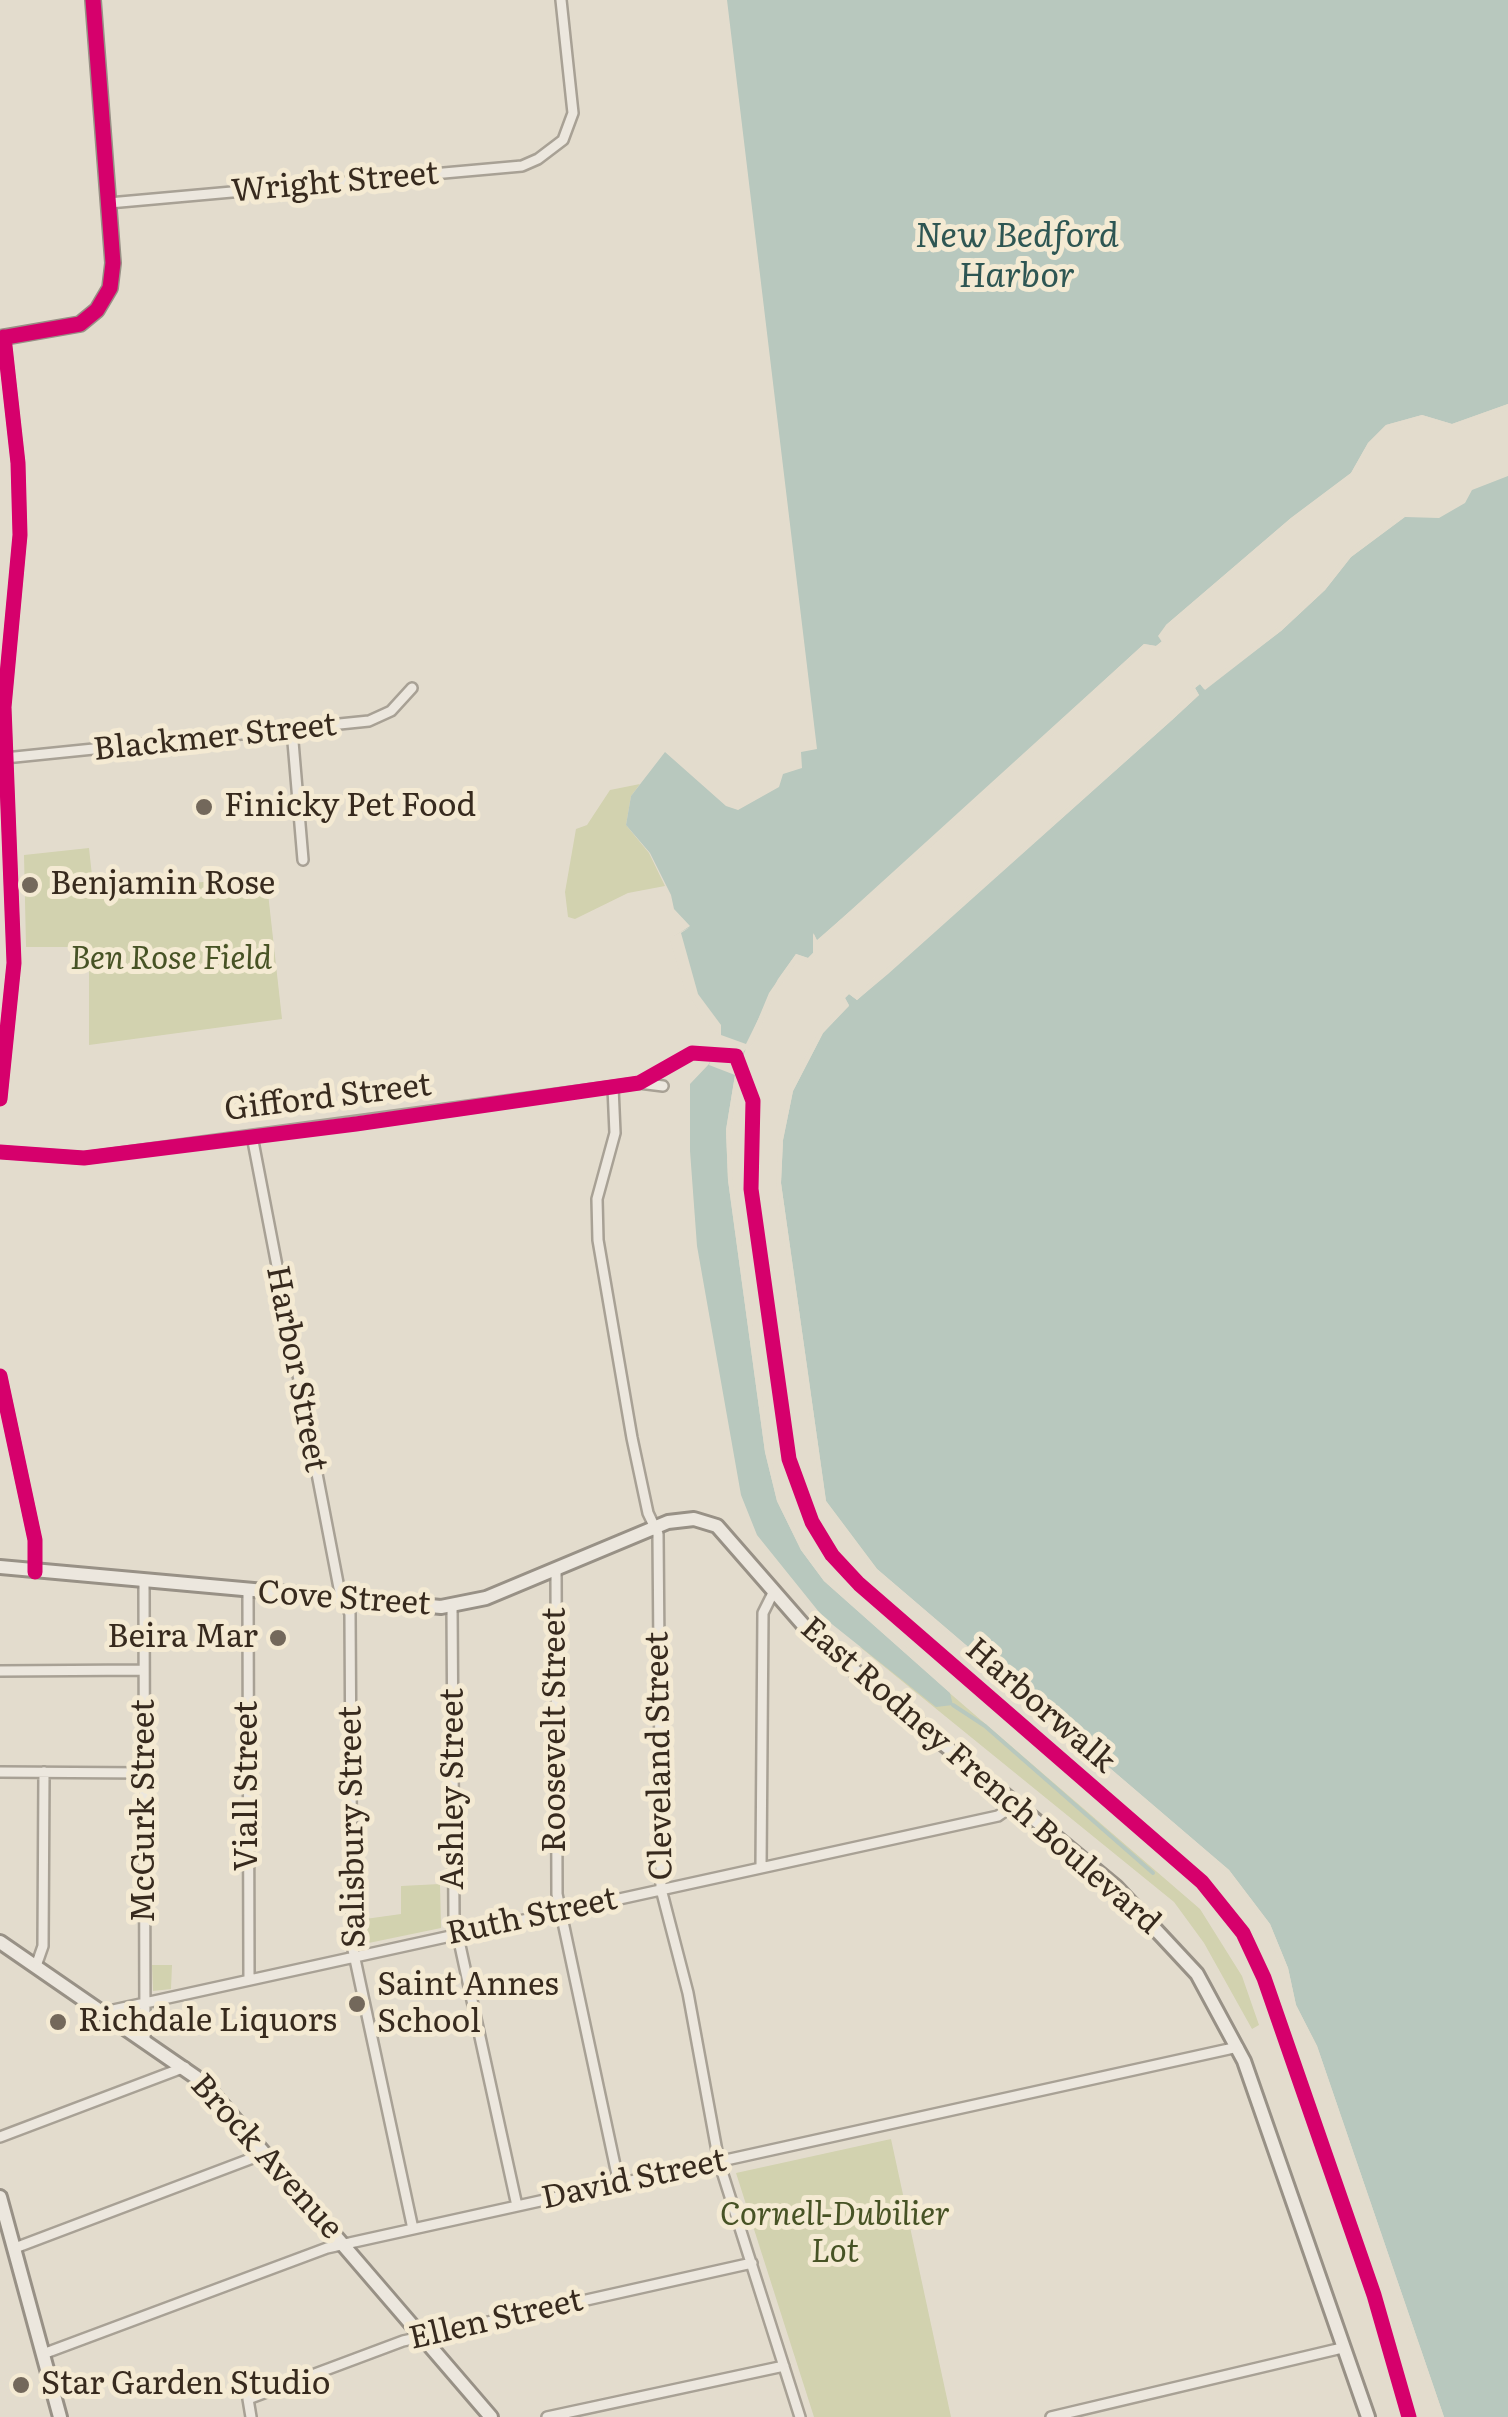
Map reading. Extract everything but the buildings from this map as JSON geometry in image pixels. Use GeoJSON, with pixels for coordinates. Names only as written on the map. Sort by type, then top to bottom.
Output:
{"type":"FeatureCollection","features":[{"type":"Feature","properties":{"kind":"main road"},"geometry":{"type":"LineString","coordinates":[[2,337],[65,329],[92,315],[112,280],[92,0]]}},
{"type":"Feature","properties":{"kind":"main road","name":"Cove Street"},"geometry":{"type":"LineString","coordinates":[[0,1567],[345,1601],[452,1606],[556,1569],[657,1526],[699,1520],[728,1536]]}},
{"type":"Feature","properties":{"kind":"main road","name":"East Rodney French Boulevard"},"geometry":{"type":"LineString","coordinates":[[728,1536],[819,1642],[1116,1887],[1164,1934],[1197,1974],[1238,2046],[1368,2417]]}},
{"type":"Feature","properties":{"kind":"main road","name":"Brock Avenue"},"geometry":{"type":"LineString","coordinates":[[0,1942],[186,2067],[266,2153],[492,2417]]}},
{"type":"Feature","properties":{"kind":"main road"},"geometry":{"type":"LineString","coordinates":[[0,2196],[60,2417]]}},
{"type":"Feature","properties":{"kind":"street","name":"Wright Street"},"geometry":{"type":"LineString","coordinates":[[109,203],[522,166],[556,147],[568,132],[574,98],[561,0]]}},
{"type":"Feature","properties":{"kind":"street"},"geometry":{"type":"LineString","coordinates":[[0,1098],[14,963],[5,758],[20,510],[2,337]]}},
{"type":"Feature","properties":{"kind":"street"},"geometry":{"type":"LineString","coordinates":[[0,616],[13,618]]}},
{"type":"Feature","properties":{"kind":"street","name":"Blackmer Street"},"geometry":{"type":"LineString","coordinates":[[5,758],[369,721],[391,711],[412,688]]}},
{"type":"Feature","properties":{"kind":"street"},"geometry":{"type":"LineString","coordinates":[[292,730],[302,860]]}},
{"type":"Feature","properties":{"kind":"street","name":"Gifford Street"},"geometry":{"type":"LineString","coordinates":[[0,1152],[84,1158],[639,1082],[663,1086]]}},
{"type":"Feature","properties":{"kind":"street","name":"Cleveland Street"},"geometry":{"type":"LineString","coordinates":[[613,1086],[614,1133],[597,1198],[598,1240],[640,1476],[648,1513],[657,1526],[661,1889],[688,1993],[719,2162],[800,2417]]}},
{"type":"Feature","properties":{"kind":"street","name":"Harbor Street"},"geometry":{"type":"LineString","coordinates":[[252,1136],[345,1601]]}},
{"type":"Feature","properties":{"kind":"street"},"geometry":{"type":"LineString","coordinates":[[0,1376],[34,1540],[35,1572]]}},
{"type":"Feature","properties":{"kind":"street","name":"Roosevelt Street"},"geometry":{"type":"LineString","coordinates":[[556,1569],[560,1911],[620,2184]]}},
{"type":"Feature","properties":{"kind":"street","name":"McGurk Street"},"geometry":{"type":"LineString","coordinates":[[144,1582],[146,2040]]}},
{"type":"Feature","properties":{"kind":"street"},"geometry":{"type":"LineString","coordinates":[[761,1868],[763,1612],[774,1591]]}},
{"type":"Feature","properties":{"kind":"street","name":"Viall Street"},"geometry":{"type":"LineString","coordinates":[[248,1592],[249,1980]]}},
{"type":"Feature","properties":{"kind":"street","name":"Salisbury Street"},"geometry":{"type":"LineString","coordinates":[[345,1601],[350,1614],[354,1956],[414,2229]]}},
{"type":"Feature","properties":{"kind":"street","name":"Ashley Street"},"geometry":{"type":"LineString","coordinates":[[452,1606],[457,1934],[516,2206]]}},
{"type":"Feature","properties":{"kind":"street"},"geometry":{"type":"LineString","coordinates":[[0,1671],[144,1670]]}},
{"type":"Feature","properties":{"kind":"street"},"geometry":{"type":"LineString","coordinates":[[0,1772],[145,1772]]}},
{"type":"Feature","properties":{"kind":"street"},"geometry":{"type":"LineString","coordinates":[[36,1966],[43,1946],[44,1772]]}},
{"type":"Feature","properties":{"kind":"street","name":"Ruth Street"},"geometry":{"type":"LineString","coordinates":[[104,2012],[1001,1815],[1015,1804]]}},
{"type":"Feature","properties":{"kind":"street","name":"David Street"},"geometry":{"type":"LineString","coordinates":[[43,2354],[344,2244],[1238,2046]]}},
{"type":"Feature","properties":{"kind":"street"},"geometry":{"type":"LineString","coordinates":[[0,2136],[186,2067]]}},
{"type":"Feature","properties":{"kind":"street"},"geometry":{"type":"LineString","coordinates":[[14,2248],[266,2153]]}},
{"type":"Feature","properties":{"kind":"street","name":"Ellen Street"},"geometry":{"type":"LineString","coordinates":[[251,2417],[248,2399],[423,2336],[752,2263]]}},
{"type":"Feature","properties":{"kind":"street"},"geometry":{"type":"LineString","coordinates":[[1052,2417],[1342,2348]]}},
{"type":"Feature","properties":{"kind":"street"},"geometry":{"type":"LineString","coordinates":[[547,2417],[784,2366]]}},
{"type":"Feature","properties":{"kind":"green space"},"geometry":{"type":"Polygon","coordinates":[[[640,784],[631,796],[626,825],[649,853],[665,886],[628,893],[575,919],[568,917],[565,892],[576,829],[587,825],[610,790],[640,784]]]}},
{"type":"Feature","properties":{"kind":"green space","name":"Ben Rose Field"},"geometry":{"type":"Polygon","coordinates":[[[89,848],[94,894],[266,875],[282,1019],[89,1045],[89,947],[26,947],[24,855],[89,848]]]}},
{"type":"Feature","properties":{"kind":"green space"},"geometry":{"type":"Polygon","coordinates":[[[860,1647],[909,1658],[1200,1909],[1242,1976],[1259,2025],[1252,2029],[1204,1943],[1174,1902],[860,1647]]]}},
{"type":"Feature","properties":{"kind":"green space"},"geometry":{"type":"Polygon","coordinates":[[[440,1884],[441,1928],[359,1945],[358,1920],[401,1914],[401,1886],[440,1884]]]}},
{"type":"Feature","properties":{"kind":"green space"},"geometry":{"type":"Polygon","coordinates":[[[152,1965],[172,1965],[171,1989],[153,1991],[152,1965]]]}},
{"type":"Feature","properties":{"kind":"green space","name":"Cornell-Dubilier Lot"},"geometry":{"type":"Polygon","coordinates":[[[891,2139],[951,2417],[814,2417],[736,2173],[891,2139]]]}},
{"type":"Feature","properties":{"kind":"water","name":"New Bedford Harbor"},"geometry":{"type":"Polygon","coordinates":[[[727,0],[1508,0],[1508,404],[1452,424],[1422,415],[1386,425],[1368,443],[1351,473],[1291,518],[1166,625],[1162,641],[1156,646],[1144,644],[817,941],[814,934],[813,953],[808,958],[796,954],[769,993],[735,1075],[726,1130],[728,1180],[765,1452],[777,1501],[801,1550],[824,1581],[950,1693],[953,1705],[936,1707],[823,1617],[757,1535],[741,1495],[697,1246],[690,1151],[690,1084],[709,1064],[721,1035],[707,1018],[673,937],[690,926],[674,909],[650,853],[626,825],[631,796],[665,752],[726,806],[738,810],[779,787],[783,774],[802,768],[801,752],[817,749],[727,0]]]}},
{"type":"Feature","properties":{"kind":"water"},"geometry":{"type":"Polygon","coordinates":[[[1508,476],[1508,2417],[1444,2417],[1317,2046],[1296,2005],[1288,1968],[1270,1924],[1229,1870],[877,1569],[826,1501],[781,1183],[783,1140],[793,1091],[823,1033],[849,1006],[845,998],[849,994],[857,1000],[888,974],[1199,695],[1195,688],[1200,684],[1204,689],[1281,631],[1325,590],[1351,557],[1405,517],[1439,518],[1465,503],[1472,490],[1508,476]]]}},
{"type":"Feature","properties":{"kind":"pier"},"geometry":{"type":"Polygon","coordinates":[[[1508,404],[1508,410],[1453,429],[1423,420],[1389,429],[1372,446],[1355,477],[1294,521],[1169,629],[1164,636],[1167,639],[1154,651],[1147,648],[914,863],[815,945],[816,955],[806,963],[799,959],[774,996],[754,1043],[744,1051],[735,1074],[740,1074],[731,1131],[733,1180],[770,1451],[781,1499],[806,1548],[828,1578],[949,1684],[956,1698],[824,1581],[801,1550],[777,1501],[765,1452],[728,1180],[726,1130],[735,1075],[709,1065],[720,1035],[706,1023],[684,988],[669,938],[690,927],[681,933],[698,994],[721,1025],[721,1035],[746,1044],[778,979],[796,954],[808,958],[813,953],[813,933],[817,940],[1144,644],[1156,646],[1162,642],[1158,636],[1166,625],[1291,518],[1351,473],[1368,443],[1386,425],[1422,415],[1452,424],[1508,404]]]}},
{"type":"Feature","properties":{"kind":"pier"},"geometry":{"type":"Polygon","coordinates":[[[1404,512],[1411,512],[1351,557],[1325,590],[1281,631],[1205,690],[1200,684],[1195,688],[1199,695],[1172,720],[857,1000],[849,994],[845,998],[849,1005],[823,1033],[793,1091],[783,1140],[781,1183],[826,1501],[877,1569],[1229,1870],[1270,1924],[1288,1968],[1296,2005],[1317,2046],[1444,2417],[1439,2417],[1312,2047],[1292,2006],[1283,1969],[1252,1906],[1226,1874],[1196,1847],[874,1572],[822,1503],[776,1184],[778,1140],[788,1090],[819,1030],[843,1005],[841,995],[849,989],[857,993],[884,970],[1169,717],[1193,694],[1192,685],[1199,679],[1206,683],[1278,627],[1321,586],[1347,553],[1404,512]]]}},
{"type":"Feature","properties":{"kind":"waterway"},"geometry":{"type":"LineString","coordinates":[[953,1705],[985,1726],[1153,1873]]}},
{"type":"Feature","properties":{"kind":"cycle path"},"geometry":{"type":"LineString","coordinates":[[0,338],[80,324],[97,310],[110,288],[113,263],[93,0]]}},
{"type":"Feature","properties":{"kind":"cycle path"},"geometry":{"type":"LineString","coordinates":[[0,1099],[14,963],[4,707],[20,535],[18,463],[4,337]]}},
{"type":"Feature","properties":{"kind":"cycle path","name":"Harborwalk"},"geometry":{"type":"LineString","coordinates":[[0,1152],[84,1158],[356,1124],[639,1083],[692,1053],[736,1056],[753,1101],[751,1189],[789,1459],[812,1522],[832,1555],[859,1584],[1202,1882],[1243,1933],[1264,1978],[1374,2295],[1409,2417]]}},
{"type":"Feature","properties":{"kind":"cycle path"},"geometry":{"type":"LineString","coordinates":[[0,1376],[35,1540],[35,1572]]}},
{"type":"Feature","properties":{"kind":"place","name":"Finicky Pet Food"},"geometry":{"type":"Point","coordinates":[204,807]}},
{"type":"Feature","properties":{"kind":"place","name":"Benjamin Rose"},"geometry":{"type":"Point","coordinates":[30,885]}},
{"type":"Feature","properties":{"kind":"place","name":"Beira Mar"},"geometry":{"type":"Point","coordinates":[278,1638]}},
{"type":"Feature","properties":{"kind":"place","name":"Saint Annes School"},"geometry":{"type":"Point","coordinates":[357,2004]}},
{"type":"Feature","properties":{"kind":"place","name":"Richdale Liquors"},"geometry":{"type":"Point","coordinates":[58,2022]}},
{"type":"Feature","properties":{"kind":"place","name":"Star Garden Studio"},"geometry":{"type":"Point","coordinates":[21,2385]}}]}
